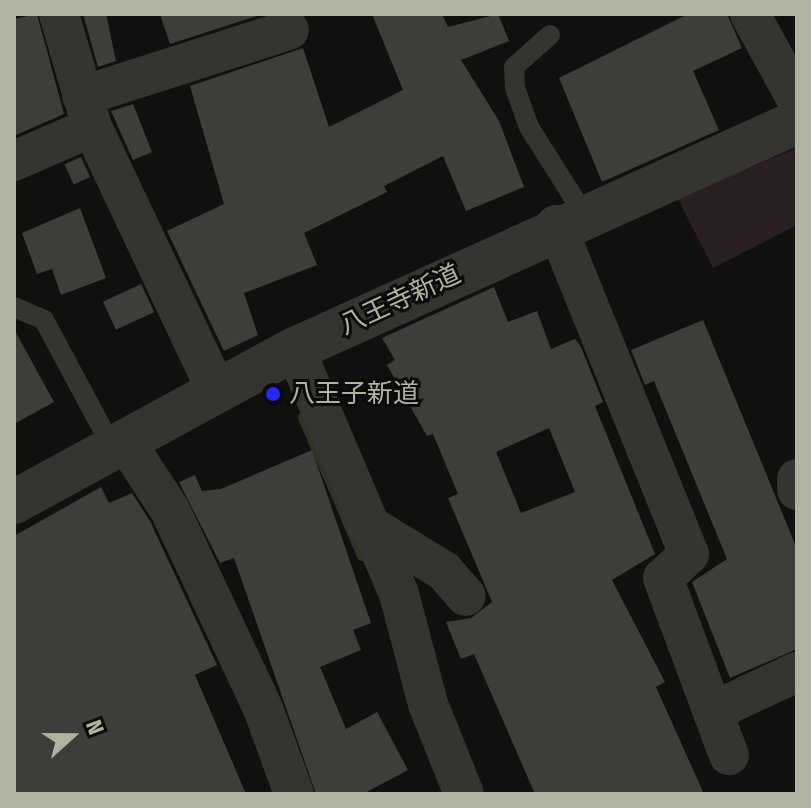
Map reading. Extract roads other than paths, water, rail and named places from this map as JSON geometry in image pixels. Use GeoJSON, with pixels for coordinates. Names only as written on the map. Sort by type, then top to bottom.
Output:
{"type":"FeatureCollection","features":[{"type":"Feature","properties":{"kind":"street"},"geometry":{"type":"LineString","coordinates":[[59,14],[87,112],[217,391]]}},
{"type":"Feature","properties":{"kind":"street"},"geometry":{"type":"LineString","coordinates":[[750,14],[797,100]]}},
{"type":"Feature","properties":{"kind":"street"},"geometry":{"type":"LineString","coordinates":[[14,161],[87,112],[289,30]]}},
{"type":"Feature","properties":{"kind":"street","name":"八王寺新道"},"geometry":{"type":"LineString","coordinates":[[14,502],[295,349],[570,220],[797,122]]}},
{"type":"Feature","properties":{"kind":"street"},"geometry":{"type":"LineString","coordinates":[[570,220],[689,554],[663,578],[729,755]]}},
{"type":"Feature","properties":{"kind":"street"},"geometry":{"type":"LineString","coordinates":[[295,349],[364,522],[399,594],[428,704],[464,794]]}},
{"type":"Feature","properties":{"kind":"street"},"geometry":{"type":"LineString","coordinates":[[125,441],[170,510],[264,711],[294,794]]}},
{"type":"Feature","properties":{"kind":"street"},"geometry":{"type":"LineString","coordinates":[[797,479],[797,490]]}},
{"type":"Feature","properties":{"kind":"street"},"geometry":{"type":"LineString","coordinates":[[364,522],[444,571],[466,596]]}},
{"type":"Feature","properties":{"kind":"street"},"geometry":{"type":"LineString","coordinates":[[714,711],[797,672]]}},
{"type":"Feature","properties":{"kind":"lane"},"geometry":{"type":"LineString","coordinates":[[550,35],[514,67],[515,88],[570,220]]}},
{"type":"Feature","properties":{"kind":"lane"},"geometry":{"type":"LineString","coordinates":[[14,307],[44,320],[105,434],[125,441]]}},
{"type":"Feature","properties":{"kind":"waterway"},"geometry":{"type":"LineString","coordinates":[[303,417],[362,555]]}},
{"type":"Feature","properties":{"kind":"place","name":"八王子新道"},"geometry":{"type":"Point","coordinates":[273,394]}}]}
